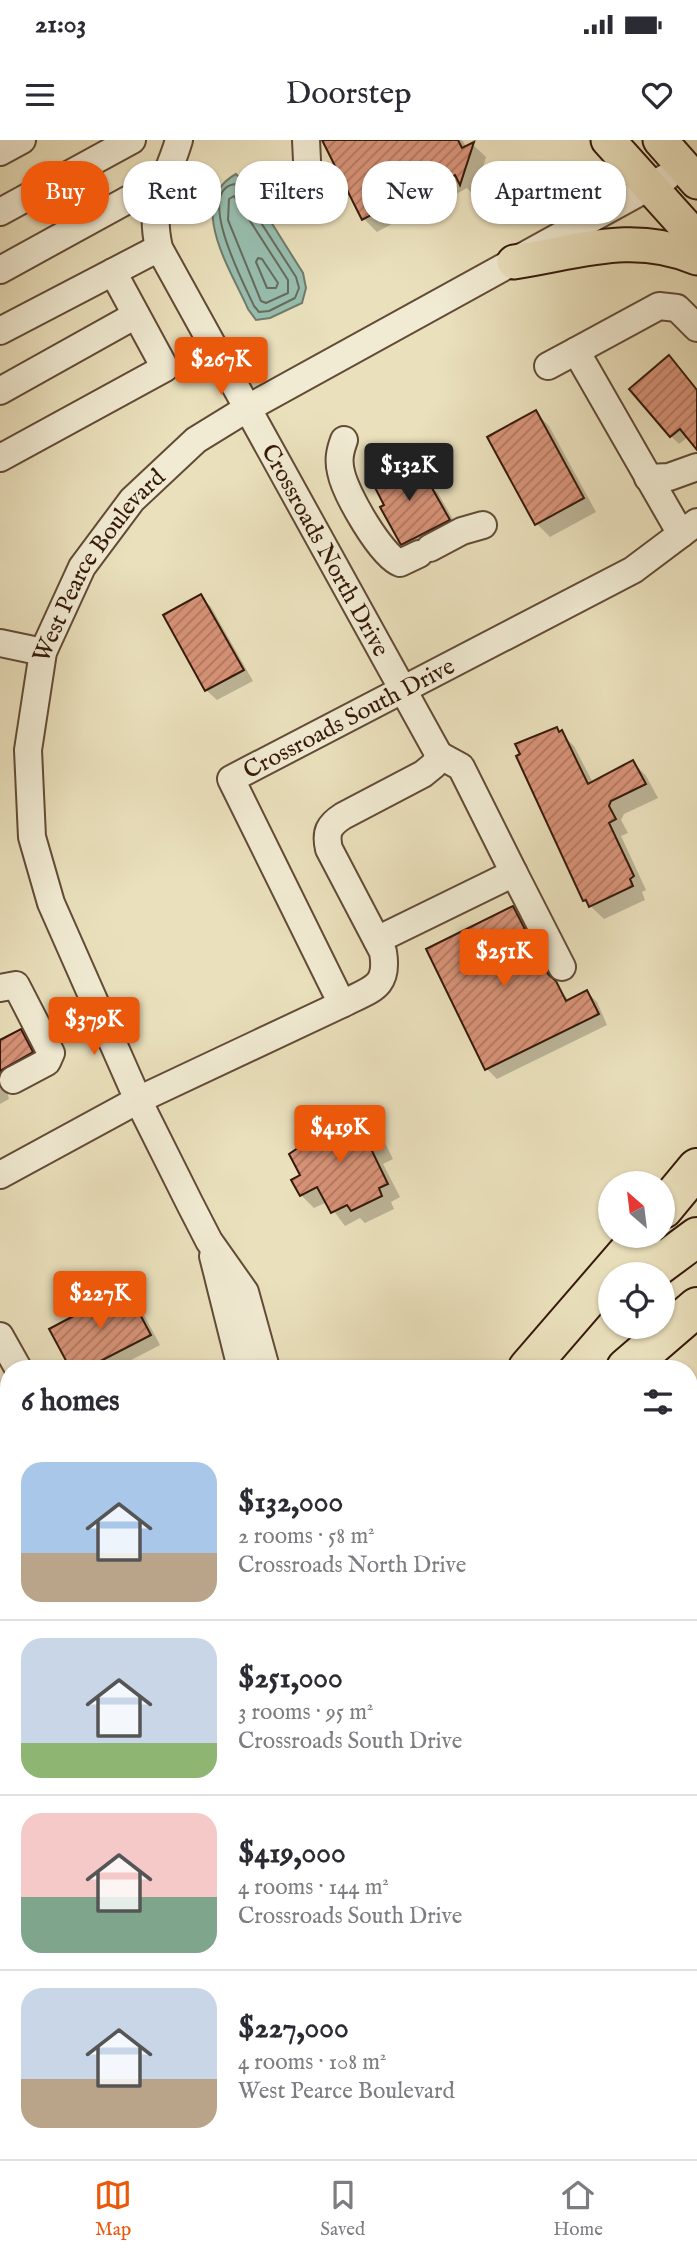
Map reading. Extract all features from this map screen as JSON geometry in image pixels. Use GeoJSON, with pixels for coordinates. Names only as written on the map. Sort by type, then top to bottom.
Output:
{"type":"FeatureCollection","features":[{"type":"Feature","properties":{"kind":"highway"},"geometry":{"type":"LineString","coordinates":[[676,1193],[697,1168]]}},
{"type":"Feature","properties":{"kind":"highway"},"geometry":{"type":"LineString","coordinates":[[663,1262],[697,1237]]}},
{"type":"Feature","properties":{"kind":"highway"},"geometry":{"type":"LineString","coordinates":[[535,1360],[632,1248]]}},
{"type":"Feature","properties":{"kind":"highway"},"geometry":{"type":"LineString","coordinates":[[635,1360],[697,1307]]}},
{"type":"Feature","properties":{"kind":"highway"},"geometry":{"type":"LineString","coordinates":[[544,1360],[598,1315]]}},
{"type":"Feature","properties":{"kind":"main road"},"geometry":{"type":"LineString","coordinates":[[608,140],[684,171]]}},
{"type":"Feature","properties":{"kind":"main road"},"geometry":{"type":"LineString","coordinates":[[660,140],[684,171],[697,239]]}},
{"type":"Feature","properties":{"kind":"main road"},"geometry":{"type":"LineString","coordinates":[[514,262],[615,243],[638,243],[697,258]]}},
{"type":"Feature","properties":{"kind":"street"},"geometry":{"type":"LineString","coordinates":[[0,152],[22,140]]}},
{"type":"Feature","properties":{"kind":"street"},"geometry":{"type":"LineString","coordinates":[[0,212],[132,140]]}},
{"type":"Feature","properties":{"kind":"street"},"geometry":{"type":"LineString","coordinates":[[171,161],[179,140]]}},
{"type":"Feature","properties":{"kind":"street"},"geometry":{"type":"LineString","coordinates":[[306,140],[307,161]]}},
{"type":"Feature","properties":{"kind":"street","name":"West Pearce Boulevard"},"geometry":{"type":"LineString","coordinates":[[264,1360],[245,1292],[209,1241],[138,1100],[51,903],[33,837],[28,750],[43,652],[82,567],[132,500],[196,440],[248,408],[684,171]]}},
{"type":"Feature","properties":{"kind":"street"},"geometry":{"type":"LineString","coordinates":[[0,270],[123,202]]}},
{"type":"Feature","properties":{"kind":"street"},"geometry":{"type":"LineString","coordinates":[[0,331],[159,248],[153,224]]}},
{"type":"Feature","properties":{"kind":"street","name":"Crossroads North Drive"},"geometry":{"type":"LineString","coordinates":[[159,248],[439,755]]}},
{"type":"Feature","properties":{"kind":"street"},"geometry":{"type":"LineString","coordinates":[[0,458],[164,368],[113,272]]}},
{"type":"Feature","properties":{"kind":"street"},"geometry":{"type":"LineString","coordinates":[[548,366],[659,306],[677,308],[697,328]]}},
{"type":"Feature","properties":{"kind":"street"},"geometry":{"type":"LineString","coordinates":[[0,391],[136,315]]}},
{"type":"Feature","properties":{"kind":"street"},"geometry":{"type":"LineString","coordinates":[[576,351],[648,478],[689,528]]}},
{"type":"Feature","properties":{"kind":"street"},"geometry":{"type":"LineString","coordinates":[[344,440],[339,453],[345,484],[385,554],[400,562],[462,531],[483,525]]}},
{"type":"Feature","properties":{"kind":"street"},"geometry":{"type":"LineString","coordinates":[[648,478],[669,477],[697,467]]}},
{"type":"Feature","properties":{"kind":"street","name":"Crossroads South Drive"},"geometry":{"type":"LineString","coordinates":[[342,1004],[231,779],[633,570],[689,528]]}},
{"type":"Feature","properties":{"kind":"street"},"geometry":{"type":"LineString","coordinates":[[0,643],[43,652]]}},
{"type":"Feature","properties":{"kind":"street"},"geometry":{"type":"LineString","coordinates":[[0,1175],[138,1100],[379,984],[384,976],[383,952],[329,849],[327,832],[332,824],[343,816],[423,774],[439,755],[461,766],[562,967]]}},
{"type":"Feature","properties":{"kind":"street"},"geometry":{"type":"LineString","coordinates":[[377,940],[514,873]]}},
{"type":"Feature","properties":{"kind":"street"},"geometry":{"type":"LineString","coordinates":[[0,988],[16,985],[51,1053],[47,1062],[6,1083]]}},
{"type":"Feature","properties":{"kind":"street","name":"West Pearce Boulevard"},"geometry":{"type":"LineString","coordinates":[[209,1241],[239,1360]]}},
{"type":"Feature","properties":{"kind":"street"},"geometry":{"type":"LineString","coordinates":[[0,1336],[14,1360]]}},
{"type":"Feature","properties":{"kind":"water"},"geometry":{"type":"Polygon","coordinates":[[[235,175],[235,224],[272,224],[303,273],[306,288],[302,303],[270,318],[256,320],[248,309],[216,237],[214,224],[221,224],[221,186],[235,175]]]}},
{"type":"Feature","properties":{"kind":"building"},"geometry":{"type":"Polygon","coordinates":[[[322,140],[458,140],[462,148],[474,142],[460,185],[457,179],[457,161],[362,161],[362,220],[348,192],[348,161],[332,161],[322,140]]]}},
{"type":"Feature","properties":{"kind":"building"},"geometry":{"type":"Polygon","coordinates":[[[669,355],[697,390],[697,450],[680,429],[670,437],[629,389],[669,355]]]}},
{"type":"Feature","properties":{"kind":"building"},"geometry":{"type":"Polygon","coordinates":[[[536,410],[584,498],[535,525],[487,437],[536,410]]]}},
{"type":"Feature","properties":{"kind":"building"},"geometry":{"type":"Polygon","coordinates":[[[409,459],[423,484],[428,481],[450,520],[401,545],[380,507],[384,505],[371,480],[409,459]]]}},
{"type":"Feature","properties":{"kind":"building"},"geometry":{"type":"Polygon","coordinates":[[[201,594],[244,670],[205,691],[163,615],[201,594]]]}},
{"type":"Feature","properties":{"kind":"building"},"geometry":{"type":"Polygon","coordinates":[[[557,727],[559,732],[562,730],[588,784],[633,760],[646,784],[611,801],[609,806],[616,819],[609,823],[634,876],[630,879],[633,886],[589,907],[586,900],[583,901],[516,756],[520,754],[515,744],[557,727]]]}},
{"type":"Feature","properties":{"kind":"building"},"geometry":{"type":"Polygon","coordinates":[[[513,906],[548,974],[556,981],[566,1001],[587,990],[599,1014],[485,1070],[426,949],[513,906]]]}},
{"type":"Feature","properties":{"kind":"building"},"geometry":{"type":"Polygon","coordinates":[[[21,1029],[33,1052],[0,1071],[0,1040],[21,1029]]]}},
{"type":"Feature","properties":{"kind":"building"},"geometry":{"type":"Polygon","coordinates":[[[334,1118],[338,1127],[357,1118],[361,1125],[369,1121],[381,1146],[372,1151],[388,1184],[379,1188],[382,1196],[351,1211],[347,1205],[331,1213],[317,1187],[300,1196],[291,1180],[300,1175],[289,1154],[314,1137],[310,1130],[334,1118]]]}},
{"type":"Feature","properties":{"kind":"building"},"geometry":{"type":"Polygon","coordinates":[[[126,1288],[151,1335],[103,1360],[66,1360],[49,1329],[126,1288]]]}}]}
